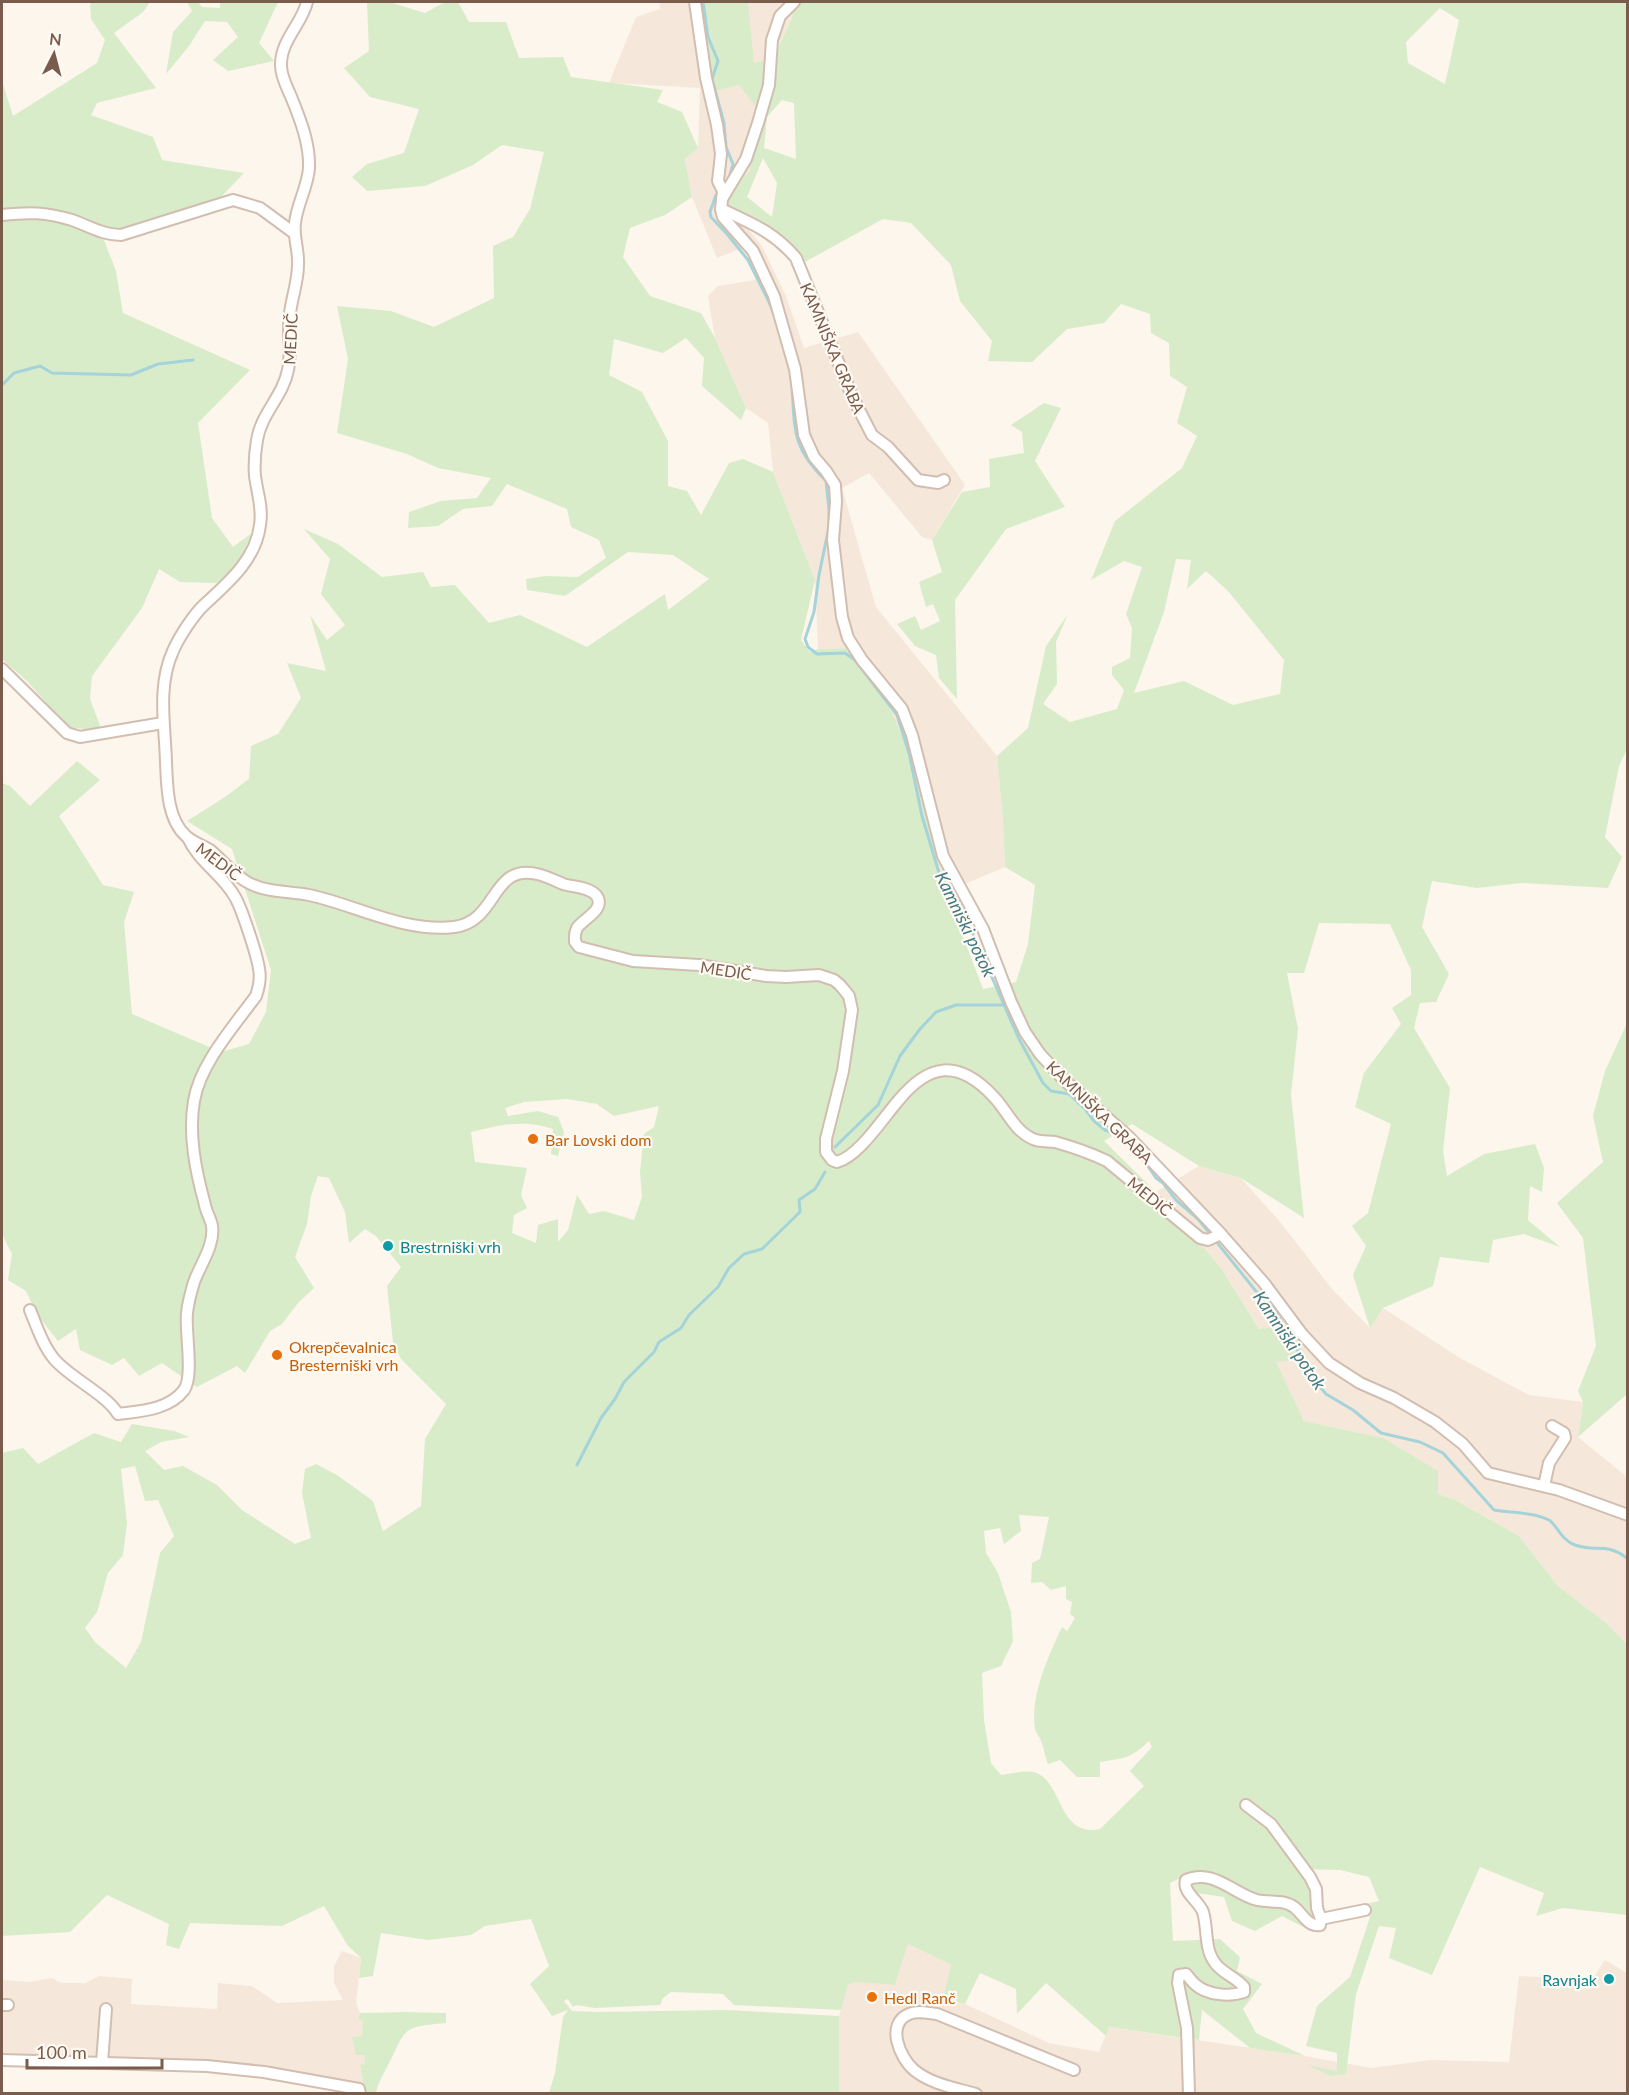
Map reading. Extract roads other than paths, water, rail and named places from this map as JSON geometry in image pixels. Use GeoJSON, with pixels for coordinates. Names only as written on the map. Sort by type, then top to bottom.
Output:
{"type":"FeatureCollection","features":[{"type":"Feature","properties":{"kind":"street","name":"MEDIČ"},"geometry":{"type":"LineString","coordinates":[[307,2],[305,12],[293,27],[280,66],[298,115],[308,155],[309,172],[297,208],[294,233],[298,266],[289,315],[288,372],[282,390],[260,428],[256,442],[255,476],[260,503],[260,525],[254,548],[239,572],[197,613],[174,649],[166,673],[163,723],[174,821],[188,838],[210,851],[248,883],[268,890],[314,896],[379,917],[441,928],[459,927],[475,920],[509,876],[535,873],[596,895],[599,901],[598,907],[576,931],[575,942],[579,947],[633,961],[699,965],[765,976],[819,975],[834,980],[846,990],[852,1010],[843,1071],[826,1139],[826,1152],[832,1160],[837,1162],[851,1155],[909,1088],[924,1075],[941,1070],[963,1072],[993,1095],[1020,1131],[1035,1140],[1090,1152],[1107,1161],[1200,1238],[1215,1237]]}},
{"type":"Feature","properties":{"kind":"street"},"geometry":{"type":"LineString","coordinates":[[695,2],[706,78],[720,144],[721,195]]}},
{"type":"Feature","properties":{"kind":"street"},"geometry":{"type":"LineString","coordinates":[[721,195],[746,159],[769,85],[772,40],[780,16],[794,2]]}},
{"type":"Feature","properties":{"kind":"street","name":"KAMNIŠKA GRABA"},"geometry":{"type":"LineString","coordinates":[[721,195],[786,245],[796,258],[852,396],[872,435],[888,447],[918,480],[938,483],[944,480]]}},
{"type":"Feature","properties":{"kind":"street","name":"KAMNIŠKA GRABA"},"geometry":{"type":"LineString","coordinates":[[721,195],[723,216],[753,251],[774,296],[795,369],[804,435],[814,457],[834,485],[836,502],[833,540],[842,617],[848,638],[862,660],[902,709],[912,735],[943,856],[983,929],[1011,1002],[1025,1032],[1040,1054],[1064,1080],[1129,1137],[1215,1237],[1264,1283],[1302,1334],[1329,1363],[1360,1383],[1394,1398],[1435,1422],[1463,1444],[1488,1473],[1509,1480],[1544,1486],[1628,1515]]}},
{"type":"Feature","properties":{"kind":"street"},"geometry":{"type":"LineString","coordinates":[[2,215],[30,212],[49,214],[90,226],[106,234],[121,235],[233,200],[260,208],[294,233]]}},
{"type":"Feature","properties":{"kind":"street"},"geometry":{"type":"LineString","coordinates":[[2,669],[67,733],[80,737],[163,723]]}},
{"type":"Feature","properties":{"kind":"street"},"geometry":{"type":"LineString","coordinates":[[30,1310],[42,1339],[55,1360],[83,1385],[112,1404],[117,1414],[164,1405],[178,1396],[186,1387],[189,1363],[187,1314],[194,1284],[212,1241],[212,1226],[201,1190],[194,1150],[193,1104],[198,1083],[211,1059],[256,996],[260,986],[259,969],[235,896],[194,852],[188,838]]}},
{"type":"Feature","properties":{"kind":"street"},"geometry":{"type":"LineString","coordinates":[[1544,1486],[1549,1463],[1564,1438],[1564,1433],[1552,1426]]}},
{"type":"Feature","properties":{"kind":"street"},"geometry":{"type":"LineString","coordinates":[[1189,2094],[1187,2028],[1178,1983],[1179,1975],[1186,1974],[1196,1985],[1218,1994],[1237,1994],[1244,1992],[1245,1987],[1213,1961],[1208,1949],[1204,1916],[1200,1905],[1186,1889],[1186,1880],[1191,1877],[1204,1877],[1218,1881],[1257,1900],[1280,1902],[1293,1906],[1310,1924],[1320,1925],[1316,1889],[1310,1877],[1271,1824],[1246,1805]]}},
{"type":"Feature","properties":{"kind":"street"},"geometry":{"type":"LineString","coordinates":[[1321,1919],[1365,1910]]}},
{"type":"Feature","properties":{"kind":"street"},"geometry":{"type":"LineString","coordinates":[[102,2063],[106,2009]]}},
{"type":"Feature","properties":{"kind":"street"},"geometry":{"type":"LineString","coordinates":[[976,2094],[934,2081],[912,2068],[899,2049],[897,2029],[899,2021],[912,2013],[937,2014],[1074,2070]]}},
{"type":"Feature","properties":{"kind":"street"},"geometry":{"type":"LineString","coordinates":[[2,2060],[207,2066],[264,2072],[359,2091]]}},
{"type":"Feature","properties":{"kind":"waterway","name":"Kamniški potok"},"geometry":{"type":"LineString","coordinates":[[703,2],[708,37],[718,61],[712,79],[724,123],[726,147],[733,164],[729,179]]}},
{"type":"Feature","properties":{"kind":"waterway","name":"Kamniški potok"},"geometry":{"type":"LineString","coordinates":[[720,191],[716,195],[710,212],[711,217],[748,260],[775,317]]}},
{"type":"Feature","properties":{"kind":"waterway"},"geometry":{"type":"LineString","coordinates":[[2,385],[14,373],[40,366],[52,373],[131,375],[158,364],[193,360]]}},
{"type":"Feature","properties":{"kind":"waterway","name":"Kamniški potok"},"geometry":{"type":"LineString","coordinates":[[792,388],[797,438],[807,459],[826,481],[829,509],[829,527],[814,612],[805,639],[808,647],[817,654],[845,653],[855,660],[897,715],[909,753],[922,816],[940,876],[959,902],[1019,1039],[1043,1083],[1051,1091],[1069,1094],[1094,1121],[1105,1130],[1118,1135],[1143,1159],[1156,1178],[1211,1235]]}},
{"type":"Feature","properties":{"kind":"waterway"},"geometry":{"type":"LineString","coordinates":[[835,1147],[878,1105],[900,1056],[936,1012],[956,1005],[1005,1005]]}},
{"type":"Feature","properties":{"kind":"waterway"},"geometry":{"type":"LineString","coordinates":[[577,1465],[601,1418],[624,1382],[654,1352],[659,1342],[681,1328],[689,1315],[718,1287],[729,1268],[744,1254],[762,1249],[800,1212],[799,1200],[815,1189],[825,1172]]}},
{"type":"Feature","properties":{"kind":"waterway","name":"Kamniški potok"},"geometry":{"type":"LineString","coordinates":[[1215,1240],[1255,1290],[1274,1309],[1313,1378],[1326,1394],[1353,1410],[1381,1433],[1420,1442],[1443,1453],[1494,1510],[1543,1517],[1552,1522],[1570,1543],[1583,1547],[1613,1550],[1628,1559]]}},
{"type":"Feature","properties":{"kind":"place","name":"Bar Lovski dom"},"geometry":{"type":"Point","coordinates":[533,1139]}},
{"type":"Feature","properties":{"kind":"place","name":"Brestrniški vrh"},"geometry":{"type":"Point","coordinates":[388,1246]}},
{"type":"Feature","properties":{"kind":"place","name":"Okrepčevalnica Bresterniški vrh"},"geometry":{"type":"Point","coordinates":[277,1355]}},
{"type":"Feature","properties":{"kind":"place","name":"Ravnjak"},"geometry":{"type":"Point","coordinates":[1609,1979]}},
{"type":"Feature","properties":{"kind":"place","name":"Hedl Ranč"},"geometry":{"type":"Point","coordinates":[872,1997]}}]}
